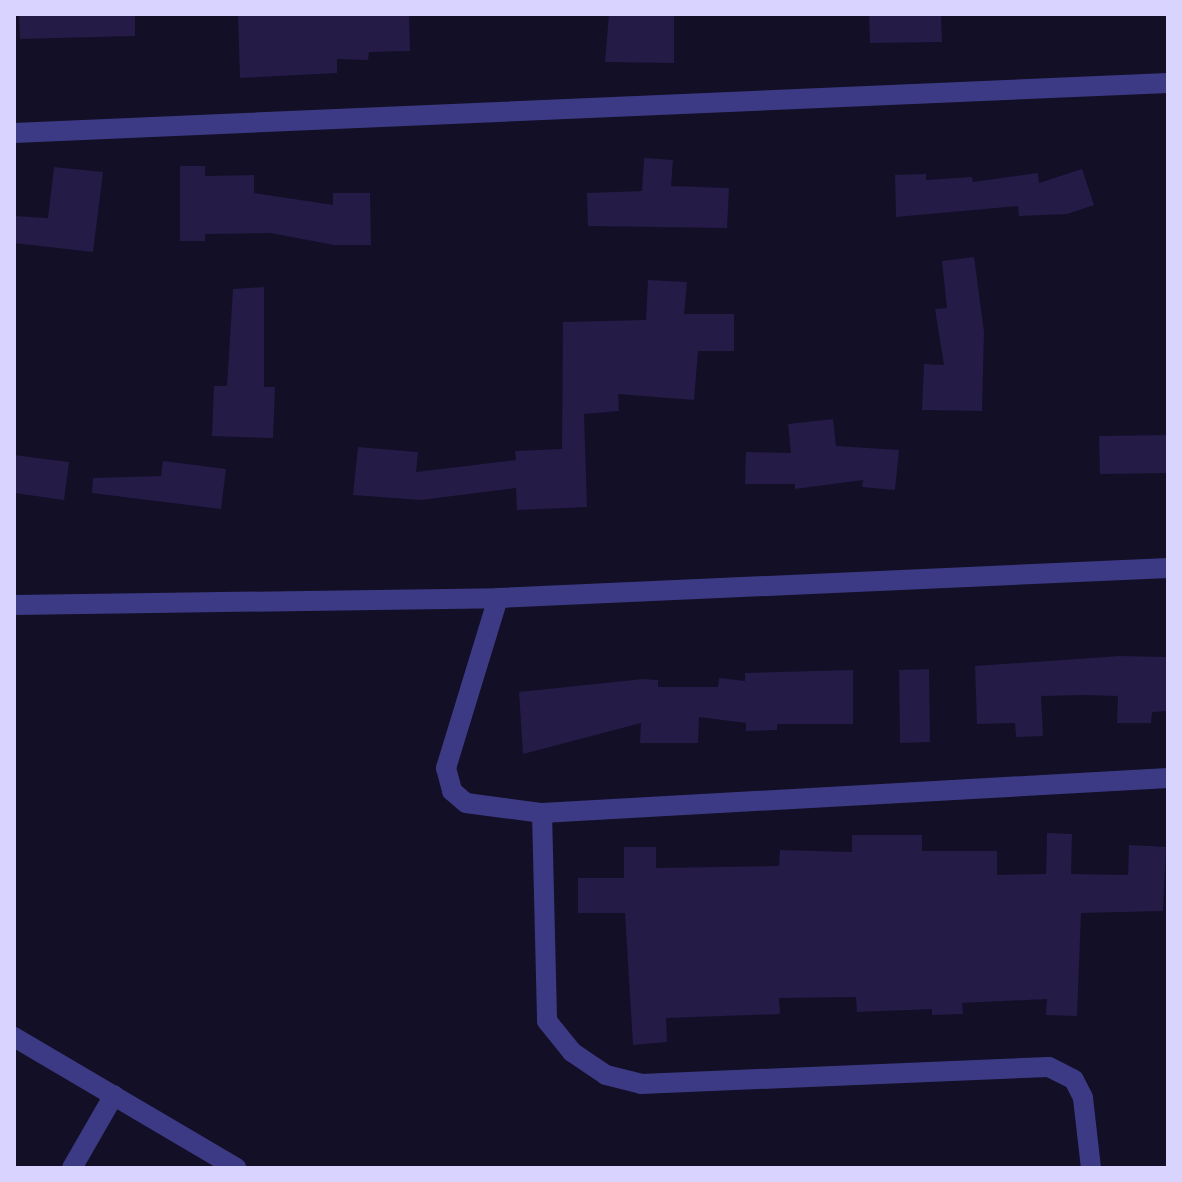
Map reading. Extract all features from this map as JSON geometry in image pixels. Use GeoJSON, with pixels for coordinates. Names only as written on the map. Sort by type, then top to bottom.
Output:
{"type":"FeatureCollection","features":[{"type":"Feature","properties":{"kind":"street"},"geometry":{"type":"LineString","coordinates":[[14,133],[1168,83]]}},
{"type":"Feature","properties":{"kind":"street"},"geometry":{"type":"LineString","coordinates":[[14,605],[498,598],[1168,568]]}},
{"type":"Feature","properties":{"kind":"street"},"geometry":{"type":"LineString","coordinates":[[498,598],[446,768],[452,791],[466,803],[542,813],[1168,778]]}},
{"type":"Feature","properties":{"kind":"street"},"geometry":{"type":"LineString","coordinates":[[542,813],[547,1021],[572,1052],[606,1075],[641,1084],[1049,1067],[1074,1080],[1083,1098],[1091,1168]]}},
{"type":"Feature","properties":{"kind":"street"},"geometry":{"type":"LineString","coordinates":[[14,1037],[236,1168]]}},
{"type":"Feature","properties":{"kind":"street"},"geometry":{"type":"LineString","coordinates":[[72,1168],[114,1095]]}},
{"type":"Feature","properties":{"kind":"building"},"geometry":{"type":"Polygon","coordinates":[[[19,14],[135,14],[135,36],[20,39],[19,14]]]}},
{"type":"Feature","properties":{"kind":"building"},"geometry":{"type":"Polygon","coordinates":[[[409,14],[410,51],[369,52],[368,60],[337,59],[337,73],[240,78],[238,16],[409,14]]]}},
{"type":"Feature","properties":{"kind":"building"},"geometry":{"type":"Polygon","coordinates":[[[609,14],[674,14],[674,63],[605,62],[609,14]]]}},
{"type":"Feature","properties":{"kind":"building"},"geometry":{"type":"Polygon","coordinates":[[[869,14],[941,14],[942,42],[870,43],[869,14]]]}},
{"type":"Feature","properties":{"kind":"building"},"geometry":{"type":"Polygon","coordinates":[[[644,158],[673,160],[671,186],[729,188],[727,228],[588,226],[587,193],[642,191],[644,158]]]}},
{"type":"Feature","properties":{"kind":"building"},"geometry":{"type":"Polygon","coordinates":[[[180,166],[205,166],[205,176],[254,175],[254,193],[333,205],[333,193],[370,193],[371,245],[334,245],[271,233],[205,234],[205,241],[180,241],[180,166]]]}},
{"type":"Feature","properties":{"kind":"building"},"geometry":{"type":"Polygon","coordinates":[[[54,167],[103,172],[93,252],[14,243],[14,216],[48,218],[54,167]]]}},
{"type":"Feature","properties":{"kind":"building"},"geometry":{"type":"Polygon","coordinates":[[[1082,169],[1094,205],[1067,214],[1019,216],[1018,206],[896,217],[895,175],[926,174],[926,180],[972,177],[973,182],[1038,173],[1039,183],[1082,169]]]}},
{"type":"Feature","properties":{"kind":"building"},"geometry":{"type":"Polygon","coordinates":[[[974,257],[984,332],[982,411],[922,410],[924,364],[944,365],[935,309],[947,308],[942,261],[974,257]]]}},
{"type":"Feature","properties":{"kind":"building"},"geometry":{"type":"Polygon","coordinates":[[[648,280],[687,282],[684,314],[734,314],[734,351],[698,351],[694,400],[618,394],[619,411],[584,414],[587,507],[517,510],[516,488],[421,500],[353,495],[358,447],[418,452],[416,472],[516,460],[515,451],[562,449],[563,322],[646,320],[648,280]]]}},
{"type":"Feature","properties":{"kind":"building"},"geometry":{"type":"Polygon","coordinates":[[[264,287],[264,387],[275,387],[273,438],[212,436],[214,386],[227,386],[233,289],[264,287]]]}},
{"type":"Feature","properties":{"kind":"building"},"geometry":{"type":"Polygon","coordinates":[[[833,419],[836,446],[899,450],[895,490],[862,487],[863,480],[795,489],[795,484],[745,484],[746,452],[791,453],[788,424],[833,419]]]}},
{"type":"Feature","properties":{"kind":"building"},"geometry":{"type":"Polygon","coordinates":[[[1168,435],[1168,473],[1100,474],[1099,436],[1168,435]]]}},
{"type":"Feature","properties":{"kind":"building"},"geometry":{"type":"Polygon","coordinates":[[[14,455],[69,462],[64,500],[14,493],[14,455]]]}},
{"type":"Feature","properties":{"kind":"building"},"geometry":{"type":"Polygon","coordinates":[[[163,461],[226,469],[221,509],[92,493],[93,478],[161,476],[163,461]]]}},
{"type":"Feature","properties":{"kind":"building"},"geometry":{"type":"Polygon","coordinates":[[[1119,656],[1168,657],[1168,711],[1152,712],[1151,723],[1117,723],[1118,696],[1085,695],[1041,696],[1043,736],[1016,737],[1015,723],[977,724],[975,666],[1119,656]]]}},
{"type":"Feature","properties":{"kind":"building"},"geometry":{"type":"Polygon","coordinates":[[[929,669],[930,742],[900,743],[899,670],[929,669]]]}},
{"type":"Feature","properties":{"kind":"building"},"geometry":{"type":"Polygon","coordinates":[[[853,670],[853,724],[777,724],[777,730],[746,731],[746,723],[699,717],[698,743],[640,743],[641,723],[523,754],[519,692],[643,679],[658,680],[658,687],[718,687],[719,678],[745,681],[745,673],[853,670]]]}},
{"type":"Feature","properties":{"kind":"building"},"geometry":{"type":"Polygon","coordinates":[[[1047,833],[1072,834],[1071,874],[1128,875],[1129,845],[1166,847],[1163,911],[1081,913],[1077,1016],[1046,1015],[1047,999],[962,1003],[963,1014],[932,1015],[932,1009],[857,1012],[856,997],[779,998],[780,1014],[666,1018],[667,1042],[633,1045],[625,913],[578,913],[578,878],[624,878],[624,847],[656,847],[656,868],[779,866],[780,850],[852,852],[852,835],[922,835],[922,851],[997,851],[997,875],[1046,874],[1047,833]]]}}]}
